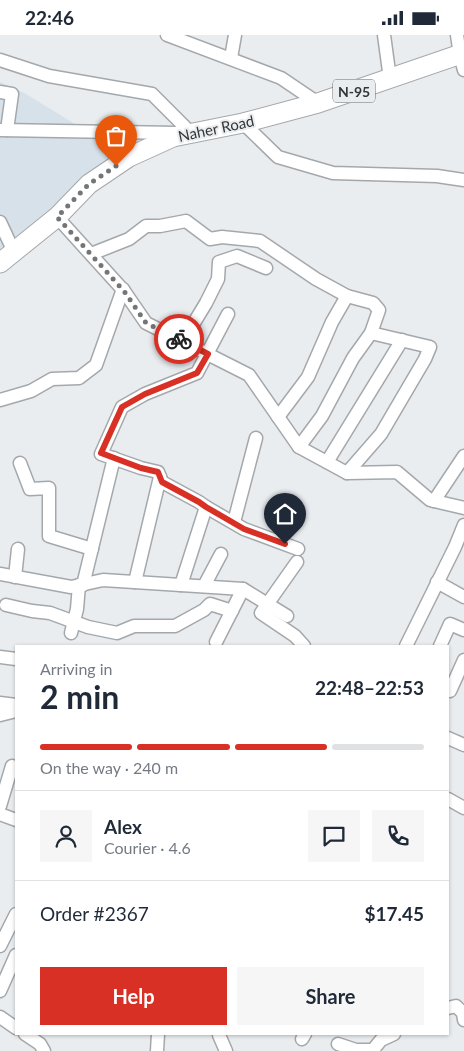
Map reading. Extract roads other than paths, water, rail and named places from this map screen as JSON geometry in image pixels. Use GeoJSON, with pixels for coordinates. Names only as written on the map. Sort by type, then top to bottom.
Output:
{"type":"FeatureCollection","features":[{"type":"Feature","properties":{"kind":"main road","name":"Naher Road"},"geometry":{"type":"LineString","coordinates":[[7,258],[57,217],[89,184],[129,157],[173,137],[242,123],[318,103],[390,79],[463,59]]}},
{"type":"Feature","properties":{"kind":"street"},"geometry":{"type":"LineString","coordinates":[[231,58],[236,35]]}},
{"type":"Feature","properties":{"kind":"street"},"geometry":{"type":"LineString","coordinates":[[384,35],[390,79]]}},
{"type":"Feature","properties":{"kind":"street"},"geometry":{"type":"LineString","coordinates":[[457,35],[463,59]]}},
{"type":"Feature","properties":{"kind":"street"},"geometry":{"type":"LineString","coordinates":[[173,36],[281,78],[318,103]]}},
{"type":"Feature","properties":{"kind":"street"},"geometry":{"type":"LineString","coordinates":[[0,60],[49,76],[152,94],[191,133]]}},
{"type":"Feature","properties":{"kind":"street"},"geometry":{"type":"LineString","coordinates":[[0,92],[12,93],[4,130],[191,133]]}},
{"type":"Feature","properties":{"kind":"street"},"geometry":{"type":"LineString","coordinates":[[242,123],[278,157],[334,173],[437,176],[464,180]]}},
{"type":"Feature","properties":{"kind":"street"},"geometry":{"type":"LineString","coordinates":[[57,217],[123,289],[146,323],[249,375],[300,447],[347,473],[397,472],[430,501],[464,508]]}},
{"type":"Feature","properties":{"kind":"street"},"geometry":{"type":"LineString","coordinates":[[91,254],[129,239],[146,226],[160,226],[186,221],[210,239],[222,237],[260,241],[316,279],[347,296],[373,303],[379,310],[371,333],[353,358],[322,416],[300,447]]}},
{"type":"Feature","properties":{"kind":"street"},"geometry":{"type":"LineString","coordinates":[[0,222],[7,258]]}},
{"type":"Feature","properties":{"kind":"street"},"geometry":{"type":"LineString","coordinates":[[183,341],[218,279],[219,262],[237,256],[266,268]]}},
{"type":"Feature","properties":{"kind":"street"},"geometry":{"type":"LineString","coordinates":[[0,400],[31,391],[52,379],[79,378],[96,365],[123,289]]}},
{"type":"Feature","properties":{"kind":"street"},"geometry":{"type":"LineString","coordinates":[[278,417],[308,377],[332,322],[347,296]]}},
{"type":"Feature","properties":{"kind":"street"},"geometry":{"type":"LineString","coordinates":[[228,314],[197,373],[145,394],[122,407],[101,453],[158,472],[162,482],[244,529],[298,549]]}},
{"type":"Feature","properties":{"kind":"street"},"geometry":{"type":"LineString","coordinates":[[347,473],[381,434],[425,359],[430,347],[371,333]]}},
{"type":"Feature","properties":{"kind":"street"},"geometry":{"type":"LineString","coordinates":[[326,462],[402,340]]}},
{"type":"Feature","properties":{"kind":"street"},"geometry":{"type":"LineString","coordinates":[[234,522],[256,437]]}},
{"type":"Feature","properties":{"kind":"street"},"geometry":{"type":"LineString","coordinates":[[434,501],[464,456]]}},
{"type":"Feature","properties":{"kind":"street"},"geometry":{"type":"LineString","coordinates":[[73,627],[81,585],[92,549],[114,458]]}},
{"type":"Feature","properties":{"kind":"street"},"geometry":{"type":"LineString","coordinates":[[20,463],[30,489],[48,488],[49,536],[92,549]]}},
{"type":"Feature","properties":{"kind":"street"},"geometry":{"type":"LineString","coordinates":[[135,582],[160,477]]}},
{"type":"Feature","properties":{"kind":"street"},"geometry":{"type":"LineString","coordinates":[[181,585],[206,507]]}},
{"type":"Feature","properties":{"kind":"street"},"geometry":{"type":"LineString","coordinates":[[406,645],[464,525]]}},
{"type":"Feature","properties":{"kind":"street"},"geometry":{"type":"LineString","coordinates":[[16,577],[18,549]]}},
{"type":"Feature","properties":{"kind":"street"},"geometry":{"type":"LineString","coordinates":[[204,586],[221,554]]}},
{"type":"Feature","properties":{"kind":"street"},"geometry":{"type":"LineString","coordinates":[[297,562],[261,613],[295,636],[303,645]]}},
{"type":"Feature","properties":{"kind":"street"},"geometry":{"type":"LineString","coordinates":[[0,573],[71,587],[103,580],[243,589],[287,616]]}},
{"type":"Feature","properties":{"kind":"street"},"geometry":{"type":"LineString","coordinates":[[437,582],[464,597]]}},
{"type":"Feature","properties":{"kind":"street"},"geometry":{"type":"LineString","coordinates":[[216,642],[243,589]]}},
{"type":"Feature","properties":{"kind":"street"},"geometry":{"type":"LineString","coordinates":[[6,605],[50,613],[63,619],[73,627],[88,627],[117,633],[134,626],[176,626],[210,604],[232,611]]}},
{"type":"Feature","properties":{"kind":"street"},"geometry":{"type":"LineString","coordinates":[[440,645],[450,624],[464,630]]}},
{"type":"Feature","properties":{"kind":"street"},"geometry":{"type":"LineString","coordinates":[[0,657],[15,659]]}},
{"type":"Feature","properties":{"kind":"street"},"geometry":{"type":"LineString","coordinates":[[450,691],[464,660]]}},
{"type":"Feature","properties":{"kind":"street"},"geometry":{"type":"LineString","coordinates":[[0,703],[15,705]]}},
{"type":"Feature","properties":{"kind":"street"},"geometry":{"type":"LineString","coordinates":[[0,715],[15,711]]}},
{"type":"Feature","properties":{"kind":"street"},"geometry":{"type":"LineString","coordinates":[[449,738],[464,745]]}},
{"type":"Feature","properties":{"kind":"street"},"geometry":{"type":"LineString","coordinates":[[15,762],[1,814],[15,820]]}},
{"type":"Feature","properties":{"kind":"street"},"geometry":{"type":"LineString","coordinates":[[449,800],[464,808]]}},
{"type":"Feature","properties":{"kind":"street"},"geometry":{"type":"LineString","coordinates":[[0,946],[15,916]]}},
{"type":"Feature","properties":{"kind":"street"},"geometry":{"type":"LineString","coordinates":[[0,991],[15,957]]}},
{"type":"Feature","properties":{"kind":"street"},"geometry":{"type":"LineString","coordinates":[[449,1008],[456,1006],[463,1013],[464,1020]]}},
{"type":"Feature","properties":{"kind":"street"},"geometry":{"type":"LineString","coordinates":[[0,1017],[15,1027]]}},
{"type":"Feature","properties":{"kind":"street"},"geometry":{"type":"LineString","coordinates":[[26,1035],[40,1044],[44,1051]]}},
{"type":"Feature","properties":{"kind":"street"},"geometry":{"type":"LineString","coordinates":[[157,1051],[158,1035]]}},
{"type":"Feature","properties":{"kind":"street"},"geometry":{"type":"LineString","coordinates":[[220,1035],[226,1051]]}},
{"type":"Feature","properties":{"kind":"street"},"geometry":{"type":"LineString","coordinates":[[338,1043],[356,1050],[373,1050],[381,1040],[392,1035]]}}]}
